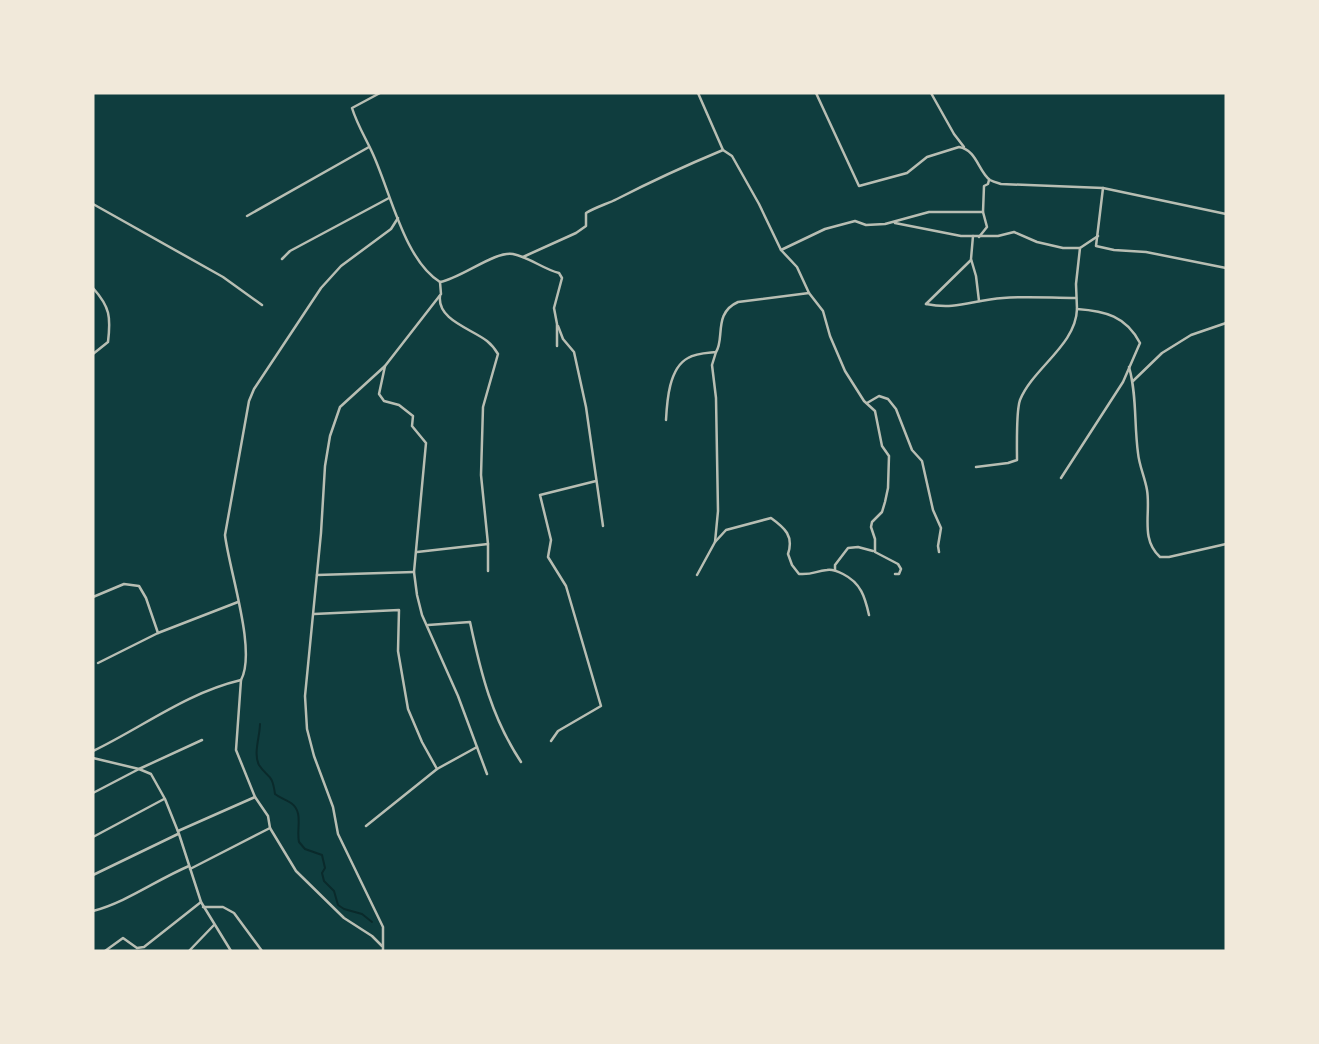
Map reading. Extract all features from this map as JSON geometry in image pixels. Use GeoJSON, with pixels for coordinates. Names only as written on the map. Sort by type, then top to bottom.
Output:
{"type":"FeatureCollection","features":[{"type":"Feature","properties":{"kind":"street"},"geometry":{"type":"LineString","coordinates":[[380,93],[352,108],[389,198],[422,265],[429,275],[440,282],[453,279],[507,253],[559,273],[562,278],[554,308],[557,346]]}},
{"type":"Feature","properties":{"kind":"street"},"geometry":{"type":"LineString","coordinates":[[698,93],[723,150],[732,156],[760,204],[781,250],[797,267],[809,293],[823,311],[845,371],[875,411],[882,446],[889,456],[885,502],[882,512],[872,522],[875,552]]}},
{"type":"Feature","properties":{"kind":"street"},"geometry":{"type":"LineString","coordinates":[[816,93],[859,186],[907,173],[927,157],[959,147],[964,148]]}},
{"type":"Feature","properties":{"kind":"street"},"geometry":{"type":"LineString","coordinates":[[931,93],[954,134],[978,161],[989,180],[1001,184],[1103,188],[1226,214]]}},
{"type":"Feature","properties":{"kind":"street"},"geometry":{"type":"LineString","coordinates":[[247,216],[369,147]]}},
{"type":"Feature","properties":{"kind":"street"},"geometry":{"type":"LineString","coordinates":[[523,257],[576,233],[586,226],[586,213],[593,209],[723,150]]}},
{"type":"Feature","properties":{"kind":"street"},"geometry":{"type":"LineString","coordinates":[[979,237],[987,227],[983,212],[984,186],[989,180]]}},
{"type":"Feature","properties":{"kind":"street"},"geometry":{"type":"LineString","coordinates":[[1103,188],[1096,246],[1146,252],[1226,268]]}},
{"type":"Feature","properties":{"kind":"street"},"geometry":{"type":"LineString","coordinates":[[282,259],[290,251],[389,198]]}},
{"type":"Feature","properties":{"kind":"street"},"geometry":{"type":"LineString","coordinates":[[93,204],[212,271],[262,306]]}},
{"type":"Feature","properties":{"kind":"street"},"geometry":{"type":"LineString","coordinates":[[781,250],[841,224],[855,221],[866,225],[892,222],[929,212],[983,212]]}},
{"type":"Feature","properties":{"kind":"street"},"geometry":{"type":"LineString","coordinates":[[382,946],[372,936],[344,918],[296,871],[270,828],[268,816],[255,797],[236,750],[242,680],[245,673],[244,634],[241,606],[225,535],[249,401],[254,389],[321,288],[341,266],[391,229],[398,218]]}},
{"type":"Feature","properties":{"kind":"street"},"geometry":{"type":"LineString","coordinates":[[892,222],[934,232],[979,237],[1014,232],[1063,248],[1080,248],[1098,236]]}},
{"type":"Feature","properties":{"kind":"street"},"geometry":{"type":"LineString","coordinates":[[974,236],[971,259],[979,301]]}},
{"type":"Feature","properties":{"kind":"street"},"geometry":{"type":"LineString","coordinates":[[976,467],[1017,460],[1020,401],[1040,370],[1064,341],[1076,319],[1080,248]]}},
{"type":"Feature","properties":{"kind":"street"},"geometry":{"type":"LineString","coordinates":[[971,259],[926,303],[965,306],[1005,297],[1076,298]]}},
{"type":"Feature","properties":{"kind":"street"},"geometry":{"type":"LineString","coordinates":[[440,282],[439,303],[447,316],[490,343],[498,354],[483,407],[481,475],[488,571]]}},
{"type":"Feature","properties":{"kind":"street"},"geometry":{"type":"LineString","coordinates":[[93,288],[106,302],[110,322],[108,342],[93,354]]}},
{"type":"Feature","properties":{"kind":"street"},"geometry":{"type":"LineString","coordinates":[[715,542],[719,488],[716,398],[712,365],[719,348],[719,327],[732,304],[809,293]]}},
{"type":"Feature","properties":{"kind":"street"},"geometry":{"type":"LineString","coordinates":[[383,951],[383,927],[338,834],[333,807],[307,729],[305,696],[325,466],[333,424],[340,407],[385,366],[441,294]]}},
{"type":"Feature","properties":{"kind":"street"},"geometry":{"type":"LineString","coordinates":[[1061,478],[1123,382],[1140,343],[1125,321],[1115,315],[1097,310],[1077,309]]}},
{"type":"Feature","properties":{"kind":"street"},"geometry":{"type":"LineString","coordinates":[[1133,381],[1162,353],[1191,335],[1226,323]]}},
{"type":"Feature","properties":{"kind":"street"},"geometry":{"type":"LineString","coordinates":[[557,324],[563,339],[574,352],[586,407],[603,526]]}},
{"type":"Feature","properties":{"kind":"street"},"geometry":{"type":"LineString","coordinates":[[666,420],[667,399],[674,374],[685,359],[697,354],[716,352]]}},
{"type":"Feature","properties":{"kind":"street"},"geometry":{"type":"LineString","coordinates":[[385,366],[379,394],[384,401],[399,405],[413,416],[412,426],[426,443],[414,572],[422,615],[487,775]]}},
{"type":"Feature","properties":{"kind":"street"},"geometry":{"type":"LineString","coordinates":[[1129,366],[1133,381],[1138,456],[1148,499],[1148,541],[1160,557],[1226,544]]}},
{"type":"Feature","properties":{"kind":"street"},"geometry":{"type":"LineString","coordinates":[[867,403],[879,396],[888,399],[896,409],[912,450],[922,461],[933,510],[941,528],[939,552]]}},
{"type":"Feature","properties":{"kind":"street"},"geometry":{"type":"LineString","coordinates":[[551,741],[558,731],[601,706],[566,586],[548,557],[551,540],[540,495],[596,481]]}},
{"type":"Feature","properties":{"kind":"street"},"geometry":{"type":"LineString","coordinates":[[697,575],[715,542],[726,530],[771,518],[790,535],[788,554],[799,573],[810,575],[827,569],[852,579],[860,587],[869,615]]}},
{"type":"Feature","properties":{"kind":"street"},"geometry":{"type":"LineString","coordinates":[[417,552],[488,544]]}},
{"type":"Feature","properties":{"kind":"street"},"geometry":{"type":"LineString","coordinates":[[835,570],[835,565],[848,548],[858,547],[898,564],[901,569],[899,574],[895,574]]}},
{"type":"Feature","properties":{"kind":"street"},"geometry":{"type":"LineString","coordinates":[[317,575],[414,572]]}},
{"type":"Feature","properties":{"kind":"street"},"geometry":{"type":"LineString","coordinates":[[93,597],[124,584],[139,586],[158,633]]}},
{"type":"Feature","properties":{"kind":"street"},"geometry":{"type":"LineString","coordinates":[[98,663],[158,633],[238,602]]}},
{"type":"Feature","properties":{"kind":"street"},"geometry":{"type":"LineString","coordinates":[[314,614],[399,610],[398,651],[408,709],[437,769]]}},
{"type":"Feature","properties":{"kind":"street"},"geometry":{"type":"LineString","coordinates":[[428,625],[470,622],[482,676],[495,716],[505,738],[521,762]]}},
{"type":"Feature","properties":{"kind":"street"},"geometry":{"type":"LineString","coordinates":[[93,751],[193,696],[242,680]]}},
{"type":"Feature","properties":{"kind":"street"},"geometry":{"type":"LineString","coordinates":[[93,793],[202,740]]}},
{"type":"Feature","properties":{"kind":"street"},"geometry":{"type":"LineString","coordinates":[[366,826],[437,769],[477,747]]}},
{"type":"Feature","properties":{"kind":"street"},"geometry":{"type":"LineString","coordinates":[[93,758],[152,774],[178,832],[203,907],[231,951]]}},
{"type":"Feature","properties":{"kind":"street"},"geometry":{"type":"LineString","coordinates":[[93,874],[255,797]]}},
{"type":"Feature","properties":{"kind":"street"},"geometry":{"type":"LineString","coordinates":[[93,838],[165,799]]}},
{"type":"Feature","properties":{"kind":"street"},"geometry":{"type":"LineString","coordinates":[[93,911],[118,902],[270,828]]}},
{"type":"Feature","properties":{"kind":"street"},"geometry":{"type":"LineString","coordinates":[[105,951],[124,938],[140,950],[201,902]]}},
{"type":"Feature","properties":{"kind":"street"},"geometry":{"type":"LineString","coordinates":[[203,907],[223,907],[234,913],[262,951]]}},
{"type":"Feature","properties":{"kind":"street"},"geometry":{"type":"LineString","coordinates":[[189,951],[214,925]]}},
{"type":"Feature","properties":{"kind":"street"},"geometry":{"type":"LineString","coordinates":[[377,951],[382,946]]}},
{"type":"Feature","properties":{"kind":"waterway"},"geometry":{"type":"LineString","coordinates":[[260,724],[257,761],[271,779],[275,794],[295,807],[299,821],[299,842],[305,849],[322,855],[324,881],[334,891],[338,905],[362,914],[372,922]]}}]}
